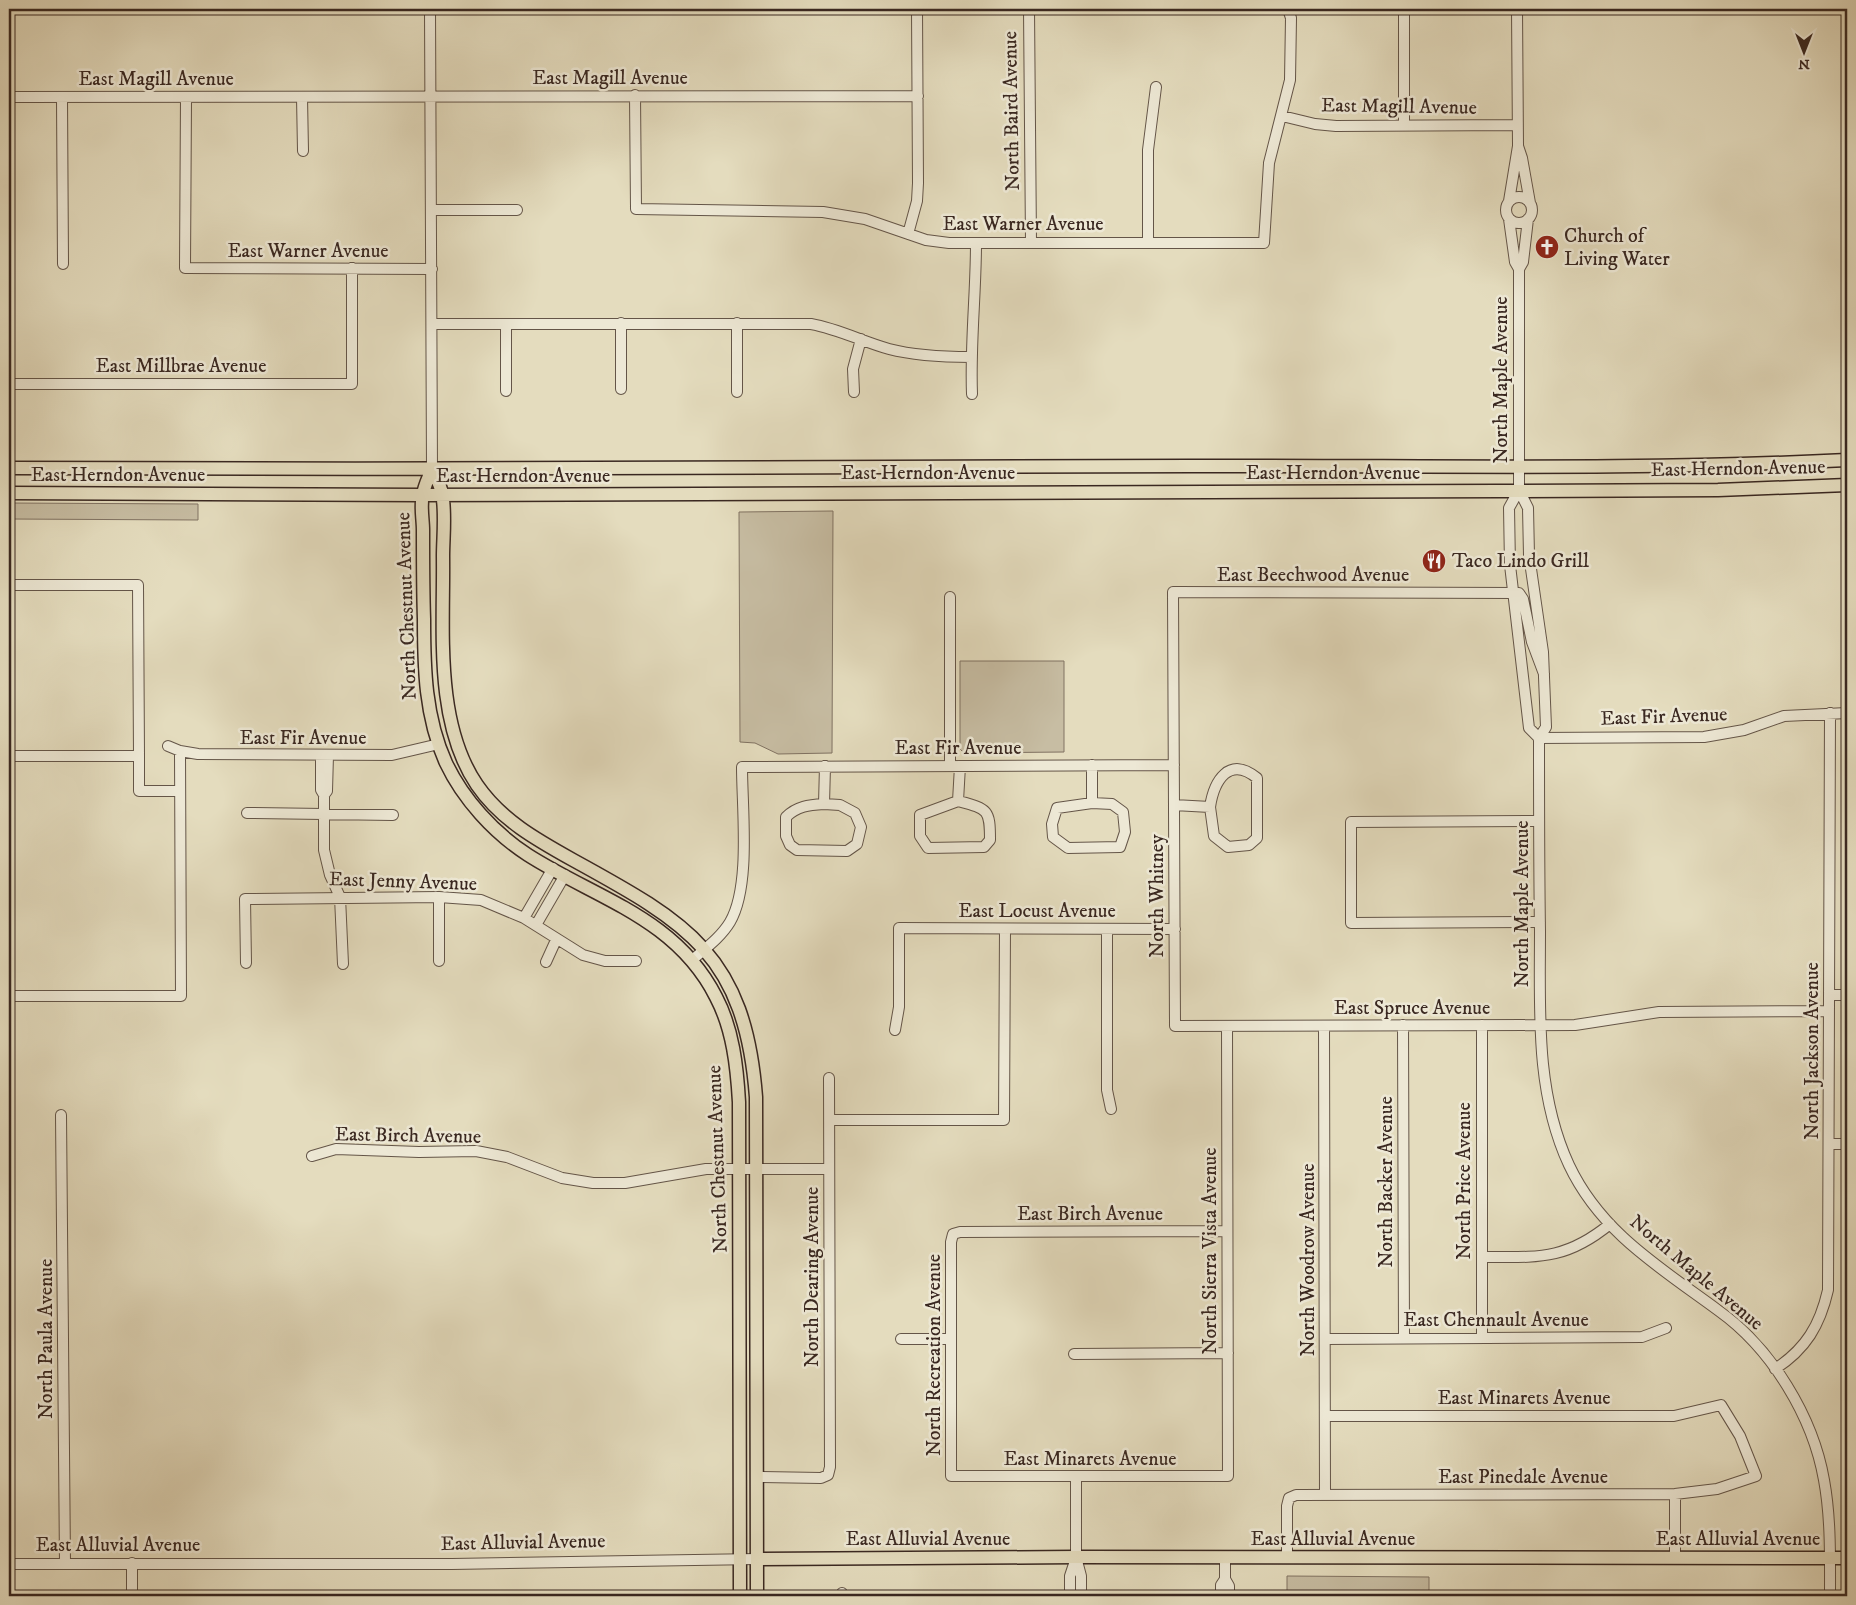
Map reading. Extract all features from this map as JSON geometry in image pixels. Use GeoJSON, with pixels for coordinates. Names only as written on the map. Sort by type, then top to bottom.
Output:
{"type":"FeatureCollection","features":[{"type":"Feature","properties":{"kind":"main road","name":"East Herndon Avenue"},"geometry":{"type":"LineString","coordinates":[[9,468],[432,469],[1518,466],[1761,464],[1847,460]]}},
{"type":"Feature","properties":{"kind":"main road","name":"North Chestnut Avenue"},"geometry":{"type":"LineString","coordinates":[[432,469],[443,495],[446,692],[450,724],[457,745],[476,784],[523,832],[652,904],[671,918],[705,949],[730,987],[746,1028],[751,1050],[756,1097],[757,1596]]}},
{"type":"Feature","properties":{"kind":"main road","name":"North Chestnut Avenue"},"geometry":{"type":"LineString","coordinates":[[432,469],[422,495],[426,681],[430,714],[439,744],[454,777],[472,804],[510,841],[528,855],[647,920],[665,933],[692,960],[717,998],[732,1043],[739,1102],[740,1168],[740,1596]]}},
{"type":"Feature","properties":{"kind":"main road","name":"East Herndon Avenue"},"geometry":{"type":"LineString","coordinates":[[9,493],[443,495],[1718,490],[1847,484]]}},
{"type":"Feature","properties":{"kind":"main road"},"geometry":{"type":"LineString","coordinates":[[426,681],[434,688],[444,737],[457,745]]}},
{"type":"Feature","properties":{"kind":"main road"},"geometry":{"type":"LineString","coordinates":[[439,744],[450,751],[472,790],[494,817],[503,825],[546,846]]}},
{"type":"Feature","properties":{"kind":"main road","name":"East Alluvial Avenue"},"geometry":{"type":"LineString","coordinates":[[757,1559],[1076,1557],[1847,1558]]}},
{"type":"Feature","properties":{"kind":"street","name":"North Chestnut Avenue"},"geometry":{"type":"LineString","coordinates":[[430,9],[432,469]]}},
{"type":"Feature","properties":{"kind":"street"},"geometry":{"type":"LineString","coordinates":[[908,234],[917,201],[918,183],[917,9]]}},
{"type":"Feature","properties":{"kind":"street","name":"North Baird Avenue"},"geometry":{"type":"LineString","coordinates":[[1029,9],[1031,242]]}},
{"type":"Feature","properties":{"kind":"street"},"geometry":{"type":"LineString","coordinates":[[1282,116],[1290,80],[1292,18],[1288,9]]}},
{"type":"Feature","properties":{"kind":"street"},"geometry":{"type":"LineString","coordinates":[[1404,9],[1404,125]]}},
{"type":"Feature","properties":{"kind":"street","name":"North Maple Avenue"},"geometry":{"type":"LineString","coordinates":[[1516,9],[1518,146],[1506,212],[1509,219],[1515,262],[1519,269]]}},
{"type":"Feature","properties":{"kind":"street"},"geometry":{"type":"LineString","coordinates":[[1148,242],[1148,150],[1156,87]]}},
{"type":"Feature","properties":{"kind":"street","name":"East Warner Avenue"},"geometry":{"type":"LineString","coordinates":[[635,95],[636,209],[823,212],[865,219],[938,242],[1264,242],[1269,163],[1282,116]]}},
{"type":"Feature","properties":{"kind":"street","name":"East Magill Avenue"},"geometry":{"type":"LineString","coordinates":[[9,97],[918,96]]}},
{"type":"Feature","properties":{"kind":"street"},"geometry":{"type":"LineString","coordinates":[[62,97],[63,264]]}},
{"type":"Feature","properties":{"kind":"street","name":"East Warner Avenue"},"geometry":{"type":"LineString","coordinates":[[186,97],[185,268],[432,269]]}},
{"type":"Feature","properties":{"kind":"street"},"geometry":{"type":"LineString","coordinates":[[302,97],[303,151]]}},
{"type":"Feature","properties":{"kind":"street","name":"East Magill Avenue"},"geometry":{"type":"LineString","coordinates":[[1282,116],[1325,125],[1517,125]]}},
{"type":"Feature","properties":{"kind":"street","name":"North Maple Avenue"},"geometry":{"type":"LineString","coordinates":[[1518,146],[1532,212],[1528,219],[1523,262],[1519,269],[1518,466],[1519,490],[1528,508],[1529,555],[1540,629],[1544,674],[1546,727],[1539,738],[1539,821],[1540,1025],[1546,1089],[1568,1163],[1588,1200],[1639,1253],[1735,1323],[1775,1369],[1803,1418],[1822,1472],[1827,1501],[1830,1596]]}},
{"type":"Feature","properties":{"kind":"street"},"geometry":{"type":"LineString","coordinates":[[1509,201],[1520,197],[1530,203]]}},
{"type":"Feature","properties":{"kind":"street"},"geometry":{"type":"LineString","coordinates":[[431,210],[517,210]]}},
{"type":"Feature","properties":{"kind":"street"},"geometry":{"type":"LineString","coordinates":[[1509,219],[1520,223],[1528,219]]}},
{"type":"Feature","properties":{"kind":"street"},"geometry":{"type":"LineString","coordinates":[[972,394],[971,357],[976,299],[976,243]]}},
{"type":"Feature","properties":{"kind":"street","name":"East Millbrae Avenue"},"geometry":{"type":"LineString","coordinates":[[9,384],[352,384],[352,268]]}},
{"type":"Feature","properties":{"kind":"street"},"geometry":{"type":"LineString","coordinates":[[621,389],[622,323]]}},
{"type":"Feature","properties":{"kind":"street"},"geometry":{"type":"LineString","coordinates":[[737,323],[737,392]]}},
{"type":"Feature","properties":{"kind":"street"},"geometry":{"type":"LineString","coordinates":[[432,324],[811,324],[908,353],[930,356],[971,357]]}},
{"type":"Feature","properties":{"kind":"street"},"geometry":{"type":"LineString","coordinates":[[506,324],[506,391]]}},
{"type":"Feature","properties":{"kind":"street"},"geometry":{"type":"LineString","coordinates":[[854,392],[853,369],[861,339]]}},
{"type":"Feature","properties":{"kind":"street","name":"North Maple Avenue"},"geometry":{"type":"LineString","coordinates":[[1519,490],[1509,508],[1513,593],[1529,728],[1539,738]]}},
{"type":"Feature","properties":{"kind":"street"},"geometry":{"type":"LineString","coordinates":[[9,585],[138,585],[139,791],[180,791]]}},
{"type":"Feature","properties":{"kind":"street","name":"East Beechwood Avenue"},"geometry":{"type":"LineString","coordinates":[[1173,592],[1513,593]]}},
{"type":"Feature","properties":{"kind":"street","name":"North Whitney"},"geometry":{"type":"LineString","coordinates":[[1173,592],[1175,1026]]}},
{"type":"Feature","properties":{"kind":"street"},"geometry":{"type":"LineString","coordinates":[[1513,593],[1519,594],[1523,599],[1532,642],[1544,674]]}},
{"type":"Feature","properties":{"kind":"street"},"geometry":{"type":"LineString","coordinates":[[950,598],[958,801]]}},
{"type":"Feature","properties":{"kind":"street","name":"North Jackson Avenue"},"geometry":{"type":"LineString","coordinates":[[1775,1369],[1789,1360],[1806,1342],[1820,1319],[1825,1301],[1828,1275],[1830,713]]}},
{"type":"Feature","properties":{"kind":"street","name":"East Fir Avenue"},"geometry":{"type":"LineString","coordinates":[[1539,738],[1704,737],[1744,730],[1784,716],[1847,713]]}},
{"type":"Feature","properties":{"kind":"street","name":"East Fir Avenue"},"geometry":{"type":"LineString","coordinates":[[168,746],[180,751],[198,754],[392,755],[439,744]]}},
{"type":"Feature","properties":{"kind":"street"},"geometry":{"type":"LineString","coordinates":[[9,996],[180,996],[180,751]]}},
{"type":"Feature","properties":{"kind":"street"},"geometry":{"type":"LineString","coordinates":[[324,755],[328,791],[324,795],[324,850],[330,875],[340,897],[343,964]]}},
{"type":"Feature","properties":{"kind":"street"},"geometry":{"type":"LineString","coordinates":[[9,756],[139,756]]}},
{"type":"Feature","properties":{"kind":"street"},"geometry":{"type":"LineString","coordinates":[[1092,765],[1092,803]]}},
{"type":"Feature","properties":{"kind":"street","name":"East Fir Avenue"},"geometry":{"type":"LineString","coordinates":[[705,949],[728,924],[740,892],[743,856],[742,767],[1174,765]]}},
{"type":"Feature","properties":{"kind":"street"},"geometry":{"type":"LineString","coordinates":[[824,804],[826,766]]}},
{"type":"Feature","properties":{"kind":"street"},"geometry":{"type":"LineString","coordinates":[[1234,770],[1248,771],[1257,778],[1257,838],[1249,845],[1228,847],[1214,836],[1210,806],[1213,790],[1221,776],[1234,770]]}},
{"type":"Feature","properties":{"kind":"street"},"geometry":{"type":"LineString","coordinates":[[958,801],[982,807],[990,819],[990,840],[984,847],[928,848],[920,836],[920,815],[958,801]]}},
{"type":"Feature","properties":{"kind":"street"},"geometry":{"type":"LineString","coordinates":[[1092,803],[1112,804],[1123,812],[1125,832],[1120,847],[1068,848],[1053,837],[1052,824],[1057,808],[1092,803]]}},
{"type":"Feature","properties":{"kind":"street"},"geometry":{"type":"LineString","coordinates":[[824,804],[840,805],[855,812],[861,827],[857,844],[846,851],[797,850],[790,845],[786,836],[786,817],[792,810],[804,806],[824,804]]}},
{"type":"Feature","properties":{"kind":"street"},"geometry":{"type":"LineString","coordinates":[[1174,806],[1210,806]]}},
{"type":"Feature","properties":{"kind":"street"},"geometry":{"type":"LineString","coordinates":[[247,812],[393,815]]}},
{"type":"Feature","properties":{"kind":"street"},"geometry":{"type":"LineString","coordinates":[[1539,821],[1351,822],[1351,923],[1540,922]]}},
{"type":"Feature","properties":{"kind":"street"},"geometry":{"type":"LineString","coordinates":[[524,918],[553,868]]}},
{"type":"Feature","properties":{"kind":"street"},"geometry":{"type":"LineString","coordinates":[[536,925],[565,875]]}},
{"type":"Feature","properties":{"kind":"street","name":"East Jenny Avenue"},"geometry":{"type":"LineString","coordinates":[[246,963],[245,899],[340,897],[439,897],[481,900],[524,918],[556,940],[582,954],[605,960],[636,961]]}},
{"type":"Feature","properties":{"kind":"street"},"geometry":{"type":"LineString","coordinates":[[439,897],[439,961]]}},
{"type":"Feature","properties":{"kind":"street","name":"East Locust Avenue"},"geometry":{"type":"LineString","coordinates":[[895,1030],[899,1007],[899,928],[1174,929]]}},
{"type":"Feature","properties":{"kind":"street"},"geometry":{"type":"LineString","coordinates":[[829,1120],[1004,1120],[1005,929]]}},
{"type":"Feature","properties":{"kind":"street"},"geometry":{"type":"LineString","coordinates":[[1107,929],[1107,1090],[1111,1109]]}},
{"type":"Feature","properties":{"kind":"street"},"geometry":{"type":"LineString","coordinates":[[546,962],[556,940]]}},
{"type":"Feature","properties":{"kind":"street"},"geometry":{"type":"LineString","coordinates":[[692,960],[705,949]]}},
{"type":"Feature","properties":{"kind":"street"},"geometry":{"type":"LineString","coordinates":[[1829,995],[1847,995]]}},
{"type":"Feature","properties":{"kind":"street","name":"East Spruce Avenue"},"geometry":{"type":"LineString","coordinates":[[1175,1026],[1540,1025],[1575,1024],[1659,1012],[1829,1011]]}},
{"type":"Feature","properties":{"kind":"street","name":"North Backer Avenue"},"geometry":{"type":"LineString","coordinates":[[1403,1025],[1404,1338]]}},
{"type":"Feature","properties":{"kind":"street","name":"North Price Avenue"},"geometry":{"type":"LineString","coordinates":[[1482,1025],[1482,1338]]}},
{"type":"Feature","properties":{"kind":"street","name":"North Sierra Vista Avenue"},"geometry":{"type":"LineString","coordinates":[[1227,1026],[1228,1476]]}},
{"type":"Feature","properties":{"kind":"street","name":"North Woodrow Avenue"},"geometry":{"type":"LineString","coordinates":[[1324,1026],[1325,1495]]}},
{"type":"Feature","properties":{"kind":"street","name":"North Dearing Avenue"},"geometry":{"type":"LineString","coordinates":[[757,1477],[820,1478],[828,1475],[830,1467],[829,1078]]}},
{"type":"Feature","properties":{"kind":"street","name":"North Paula Avenue"},"geometry":{"type":"LineString","coordinates":[[61,1115],[65,1564]]}},
{"type":"Feature","properties":{"kind":"street"},"geometry":{"type":"LineString","coordinates":[[1829,1144],[1847,1144]]}},
{"type":"Feature","properties":{"kind":"street","name":"East Birch Avenue"},"geometry":{"type":"LineString","coordinates":[[312,1156],[336,1149],[476,1151],[506,1157],[562,1178],[593,1183],[625,1183],[706,1169],[829,1168]]}},
{"type":"Feature","properties":{"kind":"street"},"geometry":{"type":"LineString","coordinates":[[1482,1257],[1537,1257],[1562,1253],[1580,1245],[1610,1224]]}},
{"type":"Feature","properties":{"kind":"street","name":"East Birch Avenue"},"geometry":{"type":"LineString","coordinates":[[953,1234],[970,1232],[1227,1231]]}},
{"type":"Feature","properties":{"kind":"street","name":"North Recreation Avenue"},"geometry":{"type":"LineString","coordinates":[[951,1476],[953,1234]]}},
{"type":"Feature","properties":{"kind":"street","name":"East Chennault Avenue"},"geometry":{"type":"LineString","coordinates":[[1326,1339],[1642,1337],[1652,1335],[1666,1328]]}},
{"type":"Feature","properties":{"kind":"street"},"geometry":{"type":"LineString","coordinates":[[901,1339],[951,1339]]}},
{"type":"Feature","properties":{"kind":"street"},"geometry":{"type":"LineString","coordinates":[[1074,1354],[1228,1353]]}},
{"type":"Feature","properties":{"kind":"street","name":"East Minarets Avenue"},"geometry":{"type":"LineString","coordinates":[[1325,1416],[1674,1416],[1721,1405],[1740,1436],[1756,1476]]}},
{"type":"Feature","properties":{"kind":"street","name":"East Minarets Avenue"},"geometry":{"type":"LineString","coordinates":[[951,1476],[1228,1476]]}},
{"type":"Feature","properties":{"kind":"street","name":"East Pinedale Avenue"},"geometry":{"type":"LineString","coordinates":[[1287,1558],[1286,1506],[1289,1498],[1296,1495],[1675,1494],[1717,1489],[1756,1476]]}},
{"type":"Feature","properties":{"kind":"street"},"geometry":{"type":"LineString","coordinates":[[1076,1477],[1076,1557],[1081,1576],[1080,1596]]}},
{"type":"Feature","properties":{"kind":"street"},"geometry":{"type":"LineString","coordinates":[[1675,1494],[1675,1557]]}},
{"type":"Feature","properties":{"kind":"street"},"geometry":{"type":"LineString","coordinates":[[1070,1596],[1070,1576],[1076,1557]]}},
{"type":"Feature","properties":{"kind":"street"},"geometry":{"type":"LineString","coordinates":[[1225,1557],[1225,1579],[1229,1586],[1229,1596]]}},
{"type":"Feature","properties":{"kind":"street","name":"East Alluvial Avenue"},"geometry":{"type":"LineString","coordinates":[[9,1564],[452,1564],[757,1559]]}},
{"type":"Feature","properties":{"kind":"street"},"geometry":{"type":"LineString","coordinates":[[132,1563],[132,1596]]}},
{"type":"Feature","properties":{"kind":"street"},"geometry":{"type":"LineString","coordinates":[[1221,1596],[1221,1585],[1225,1579]]}},
{"type":"Feature","properties":{"kind":"shaded area"},"geometry":{"type":"Polygon","coordinates":[[[9,503],[198,504],[198,520],[9,519],[9,503]]]}},
{"type":"Feature","properties":{"kind":"shaded area"},"geometry":{"type":"Polygon","coordinates":[[[833,511],[832,753],[778,754],[755,743],[740,742],[739,512],[833,511]]]}},
{"type":"Feature","properties":{"kind":"shaded area"},"geometry":{"type":"Polygon","coordinates":[[[960,661],[1064,661],[1064,752],[964,753],[960,749],[960,661]]]}},
{"type":"Feature","properties":{"kind":"shaded area"},"geometry":{"type":"Polygon","coordinates":[[[1287,1576],[1429,1577],[1429,1596],[1287,1596],[1287,1576]]]}},
{"type":"Feature","properties":{"kind":"place","name":"Church of Living Water"},"geometry":{"type":"Point","coordinates":[1547,247]}},
{"type":"Feature","properties":{"kind":"place","name":"Taco Lindo Grill"},"geometry":{"type":"Point","coordinates":[1434,561]}}]}
